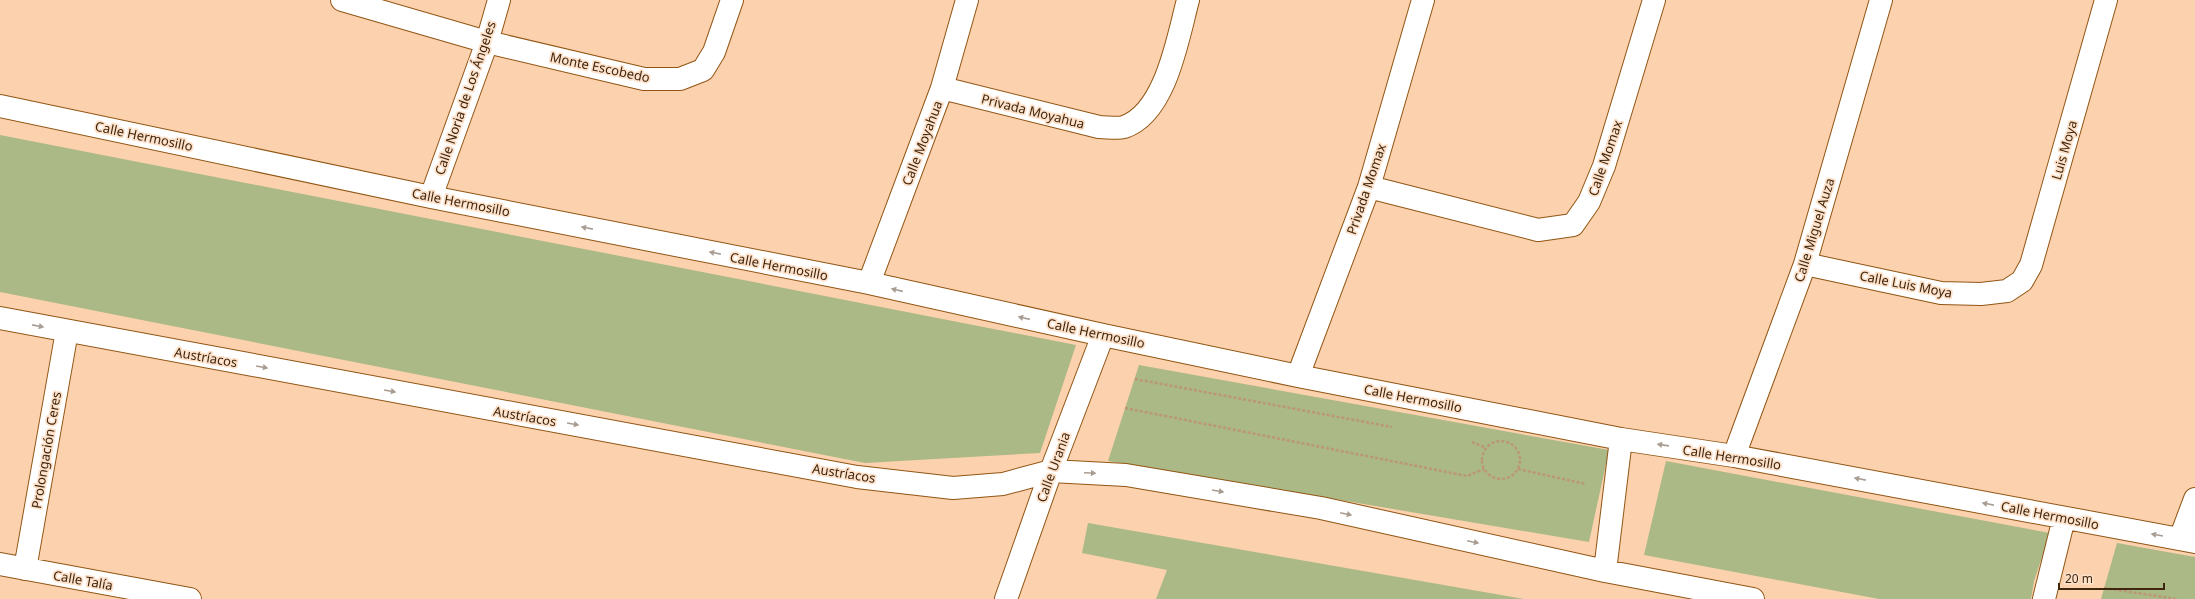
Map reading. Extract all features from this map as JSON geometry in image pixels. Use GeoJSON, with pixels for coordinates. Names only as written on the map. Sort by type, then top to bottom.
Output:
{"type":"FeatureCollection","features":[{"type":"Feature","properties":{"kind":"street","name":"Monte Escobedo"},"geometry":{"type":"LineString","coordinates":[[342,0],[487,42],[644,79],[680,79],[703,70],[714,52],[730,9]]}},
{"type":"Feature","properties":{"kind":"street","name":"Calle Noria de Los Ángeles"},"geometry":{"type":"LineString","coordinates":[[431,196],[487,42],[499,0]]}},
{"type":"Feature","properties":{"kind":"street","name":"Calle Moyahua"},"geometry":{"type":"LineString","coordinates":[[869,283],[942,88],[967,0]]}},
{"type":"Feature","properties":{"kind":"street","name":"Privada Moyahua"},"geometry":{"type":"LineString","coordinates":[[942,88],[1100,127],[1124,127],[1142,115],[1160,93],[1188,0]]}},
{"type":"Feature","properties":{"kind":"street","name":"Privada Momax"},"geometry":{"type":"LineString","coordinates":[[1298,376],[1368,187],[1423,0]]}},
{"type":"Feature","properties":{"kind":"street","name":"Calle Momax"},"geometry":{"type":"LineString","coordinates":[[1368,187],[1538,230],[1573,225],[1590,202],[1604,166],[1654,0]]}},
{"type":"Feature","properties":{"kind":"street","name":"Calle Miguel Auza"},"geometry":{"type":"LineString","coordinates":[[1734,456],[1805,264],[1881,0]]}},
{"type":"Feature","properties":{"kind":"street","name":"Luis Moya"},"geometry":{"type":"LineString","coordinates":[[2007,291],[2022,280],[2031,265],[2106,0]]}},
{"type":"Feature","properties":{"kind":"street","name":"Calle Hermosillo"},"geometry":{"type":"LineString","coordinates":[[0,106],[431,196],[869,283],[1103,335],[1298,376],[1621,439],[1734,456],[2188,541]]}},
{"type":"Feature","properties":{"kind":"street","name":"Calle Luis Moya"},"geometry":{"type":"LineString","coordinates":[[1805,264],[1941,293],[1981,294],[2007,291]]}},
{"type":"Feature","properties":{"kind":"street","name":"Austríacos"},"geometry":{"type":"LineString","coordinates":[[0,318],[857,477],[953,488],[1003,484],[1051,471]]}},
{"type":"Feature","properties":{"kind":"street","name":"Prolongación Ceres"},"geometry":{"type":"LineString","coordinates":[[25,569],[67,331]]}},
{"type":"Feature","properties":{"kind":"street","name":"Calle Urania"},"geometry":{"type":"LineString","coordinates":[[1006,599],[1051,471],[1103,335]]}},
{"type":"Feature","properties":{"kind":"street"},"geometry":{"type":"LineString","coordinates":[[1605,571],[1621,439]]}},
{"type":"Feature","properties":{"kind":"street"},"geometry":{"type":"LineString","coordinates":[[1051,471],[1126,475],[1321,508],[1605,571],[1753,599]]}},
{"type":"Feature","properties":{"kind":"street"},"geometry":{"type":"LineString","coordinates":[[2188,541],[2195,499]]}},
{"type":"Feature","properties":{"kind":"street"},"geometry":{"type":"LineString","coordinates":[[2044,599],[2064,518]]}},
{"type":"Feature","properties":{"kind":"street","name":"Calle Talía"},"geometry":{"type":"LineString","coordinates":[[0,564],[190,599]]}},
{"type":"Feature","properties":{"kind":"path"},"geometry":{"type":"LineString","coordinates":[[1135,379],[1393,427]]}},
{"type":"Feature","properties":{"kind":"path"},"geometry":{"type":"LineString","coordinates":[[1125,408],[1467,476],[1484,469]]}},
{"type":"Feature","properties":{"kind":"path"},"geometry":{"type":"LineString","coordinates":[[1496,441],[1506,441],[1511,443],[1519,452],[1520,459],[1518,469],[1510,476],[1504,478],[1493,476],[1484,469],[1482,460],[1483,453],[1486,448],[1496,441]]}},
{"type":"Feature","properties":{"kind":"path"},"geometry":{"type":"LineString","coordinates":[[1471,442],[1486,448]]}},
{"type":"Feature","properties":{"kind":"path"},"geometry":{"type":"LineString","coordinates":[[1518,469],[1593,486]]}},
{"type":"Feature","properties":{"kind":"path"},"geometry":{"type":"LineString","coordinates":[[2104,588],[2176,599]]}},
{"type":"Feature","properties":{"kind":"green space"},"geometry":{"type":"Polygon","coordinates":[[[0,135],[1076,345],[1040,453],[865,463],[0,292],[0,135]]]}},
{"type":"Feature","properties":{"kind":"green space"},"geometry":{"type":"Polygon","coordinates":[[[1139,365],[1609,450],[1589,542],[1108,461],[1139,365]]]}},
{"type":"Feature","properties":{"kind":"green space"},"geometry":{"type":"Polygon","coordinates":[[[1666,461],[2050,533],[2034,581],[2031,599],[1879,599],[1644,555],[1666,461]]]}},
{"type":"Feature","properties":{"kind":"green space"},"geometry":{"type":"Polygon","coordinates":[[[1088,523],[1524,599],[1156,599],[1167,570],[1082,553],[1088,523]]]}},
{"type":"Feature","properties":{"kind":"green space"},"geometry":{"type":"Polygon","coordinates":[[[2117,543],[2195,557],[2195,599],[2101,599],[2117,543]]]}}]}
